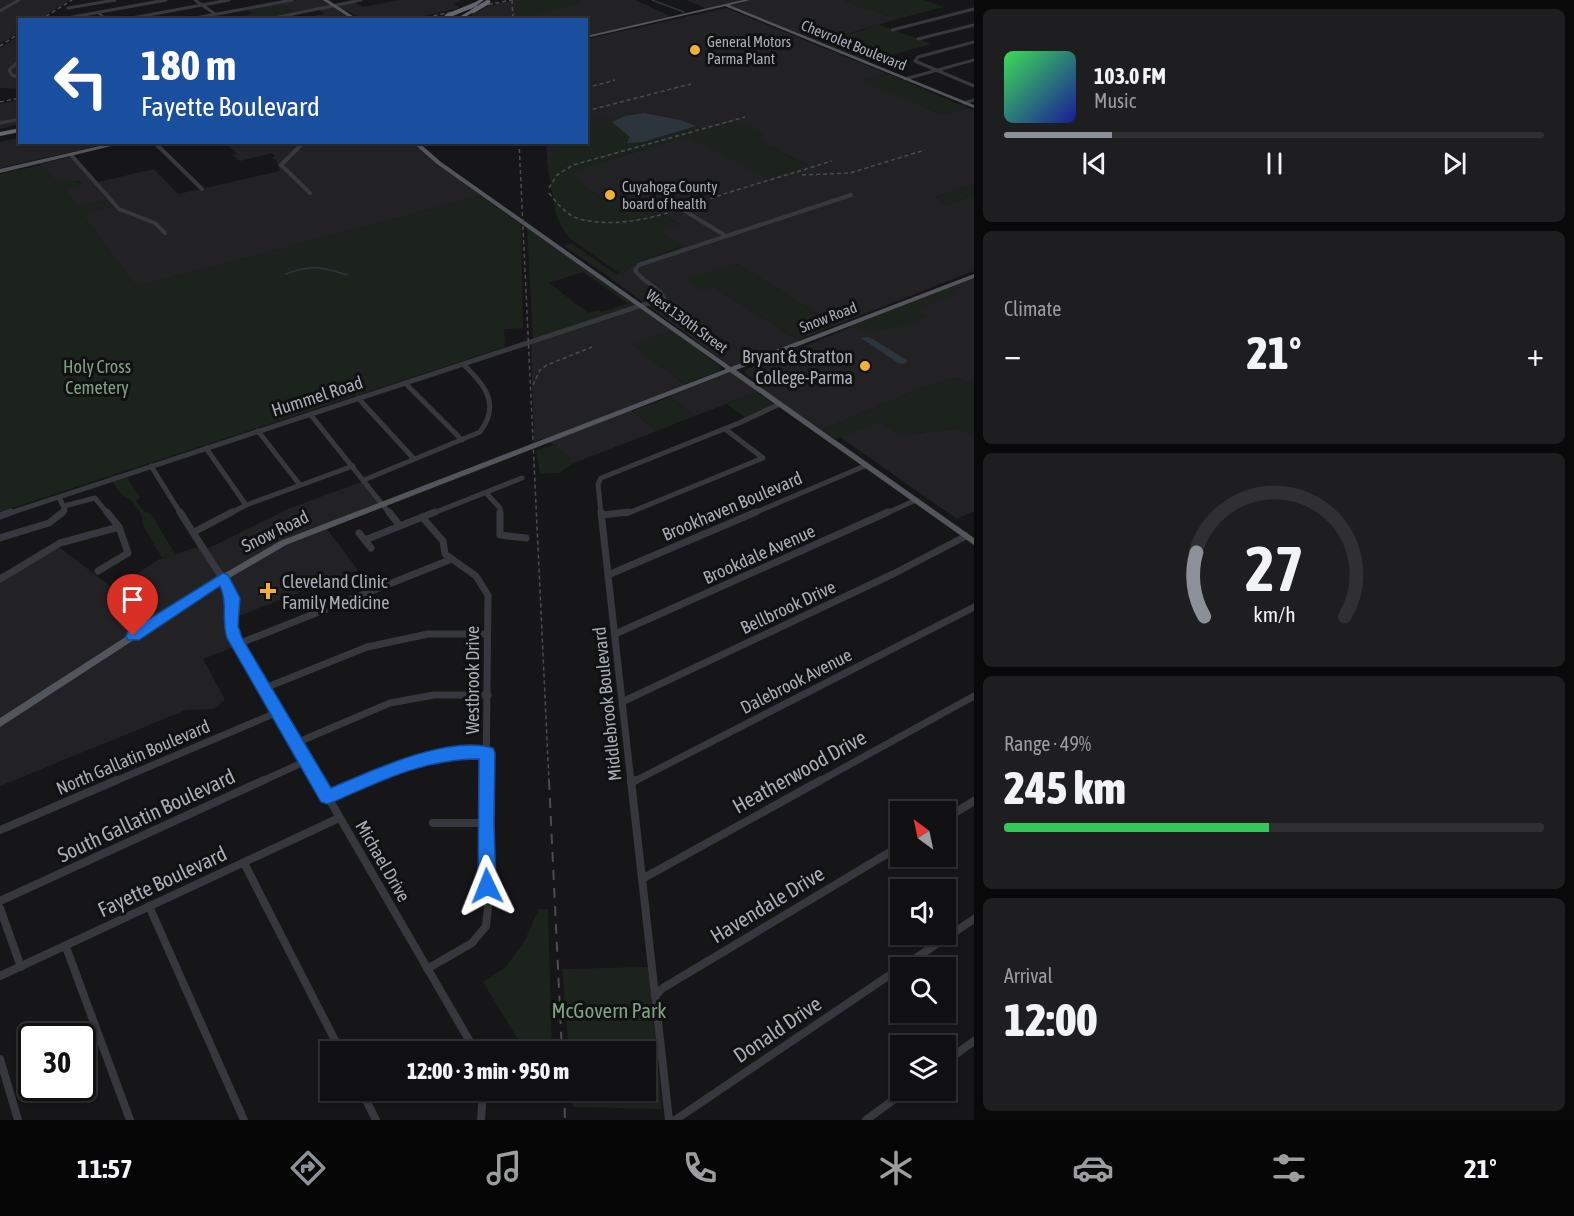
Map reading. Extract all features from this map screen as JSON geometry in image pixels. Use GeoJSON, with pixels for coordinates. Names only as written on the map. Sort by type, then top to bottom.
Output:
{"type":"FeatureCollection","features":[{"type":"Feature","properties":{"kind":"highway"},"geometry":{"type":"LineString","coordinates":[[447,18],[487,1]]}},
{"type":"Feature","properties":{"kind":"highway"},"geometry":{"type":"LineString","coordinates":[[447,18],[474,7]]}},
{"type":"Feature","properties":{"kind":"highway"},"geometry":{"type":"LineString","coordinates":[[459,18],[474,7]]}},
{"type":"Feature","properties":{"kind":"highway"},"geometry":{"type":"LineString","coordinates":[[464,18],[474,7]]}},
{"type":"Feature","properties":{"kind":"highway"},"geometry":{"type":"LineString","coordinates":[[0,133],[18,128]]}},
{"type":"Feature","properties":{"kind":"main road"},"geometry":{"type":"LineString","coordinates":[[325,0],[353,18]]}},
{"type":"Feature","properties":{"kind":"main road"},"geometry":{"type":"LineString","coordinates":[[588,37],[748,0]]}},
{"type":"Feature","properties":{"kind":"main road","name":"Chevrolet Boulevard"},"geometry":{"type":"LineString","coordinates":[[725,5],[974,107]]}},
{"type":"Feature","properties":{"kind":"main road"},"geometry":{"type":"LineString","coordinates":[[0,171],[118,144]]}},
{"type":"Feature","properties":{"kind":"main road","name":"West 130th Street"},"geometry":{"type":"LineString","coordinates":[[416,144],[433,159],[974,542]]}},
{"type":"Feature","properties":{"kind":"main road","name":"Snow Road"},"geometry":{"type":"LineString","coordinates":[[0,723],[223,578],[283,543],[974,276]]}},
{"type":"Feature","properties":{"kind":"street"},"geometry":{"type":"LineString","coordinates":[[0,11],[19,0]]}},
{"type":"Feature","properties":{"kind":"street"},"geometry":{"type":"LineString","coordinates":[[68,8],[115,0]]}},
{"type":"Feature","properties":{"kind":"street"},"geometry":{"type":"LineString","coordinates":[[66,18],[166,0]]}},
{"type":"Feature","properties":{"kind":"street"},"geometry":{"type":"LineString","coordinates":[[195,0],[215,14]]}},
{"type":"Feature","properties":{"kind":"street"},"geometry":{"type":"LineString","coordinates":[[132,18],[230,0]]}},
{"type":"Feature","properties":{"kind":"street"},"geometry":{"type":"LineString","coordinates":[[195,18],[292,0]]}},
{"type":"Feature","properties":{"kind":"street"},"geometry":{"type":"LineString","coordinates":[[274,18],[361,0]]}},
{"type":"Feature","properties":{"kind":"street"},"geometry":{"type":"LineString","coordinates":[[892,30],[974,9]]}},
{"type":"Feature","properties":{"kind":"street"},"geometry":{"type":"LineString","coordinates":[[98,12],[104,18]]}},
{"type":"Feature","properties":{"kind":"street"},"geometry":{"type":"LineString","coordinates":[[918,39],[974,25]]}},
{"type":"Feature","properties":{"kind":"street"},"geometry":{"type":"LineString","coordinates":[[973,43],[915,59],[918,64],[974,86]]}},
{"type":"Feature","properties":{"kind":"street"},"geometry":{"type":"LineString","coordinates":[[905,79],[974,60]]}},
{"type":"Feature","properties":{"kind":"street"},"geometry":{"type":"LineString","coordinates":[[18,61],[9,68],[10,73],[18,77]]}},
{"type":"Feature","properties":{"kind":"street"},"geometry":{"type":"LineString","coordinates":[[964,82],[974,79]]}},
{"type":"Feature","properties":{"kind":"street"},"geometry":{"type":"LineString","coordinates":[[964,103],[974,100]]}},
{"type":"Feature","properties":{"kind":"street"},"geometry":{"type":"LineString","coordinates":[[0,123],[18,119]]}},
{"type":"Feature","properties":{"kind":"street"},"geometry":{"type":"LineString","coordinates":[[156,144],[202,189]]}},
{"type":"Feature","properties":{"kind":"street"},"geometry":{"type":"LineString","coordinates":[[303,144],[300,149],[284,158],[281,165],[310,193]]}},
{"type":"Feature","properties":{"kind":"street"},"geometry":{"type":"LineString","coordinates":[[71,155],[119,209],[155,224],[165,233]]}},
{"type":"Feature","properties":{"kind":"street"},"geometry":{"type":"LineString","coordinates":[[670,202],[726,236],[851,195]]}},
{"type":"Feature","properties":{"kind":"street","name":"Hummel Road"},"geometry":{"type":"LineString","coordinates":[[0,516],[659,302],[664,298],[661,292],[637,275],[635,270],[639,265],[726,236]]}},
{"type":"Feature","properties":{"kind":"street"},"geometry":{"type":"LineString","coordinates":[[364,480],[480,432],[490,418],[487,391],[481,381],[463,364]]}},
{"type":"Feature","properties":{"kind":"street"},"geometry":{"type":"LineString","coordinates":[[405,383],[462,440]]}},
{"type":"Feature","properties":{"kind":"street"},"geometry":{"type":"LineString","coordinates":[[358,398],[414,459]]}},
{"type":"Feature","properties":{"kind":"street","name":"Middlebrook Boulevard"},"geometry":{"type":"LineString","coordinates":[[669,1120],[598,484],[605,475],[725,429],[780,404]]}},
{"type":"Feature","properties":{"kind":"street"},"geometry":{"type":"LineString","coordinates":[[310,414],[402,525]]}},
{"type":"Feature","properties":{"kind":"street"},"geometry":{"type":"LineString","coordinates":[[602,515],[625,514],[763,458],[725,429]]}},
{"type":"Feature","properties":{"kind":"street"},"geometry":{"type":"LineString","coordinates":[[258,431],[300,484]]}},
{"type":"Feature","properties":{"kind":"street"},"geometry":{"type":"LineString","coordinates":[[206,448],[246,505]]}},
{"type":"Feature","properties":{"kind":"street","name":"Brookhaven Boulevard"},"geometry":{"type":"LineString","coordinates":[[608,575],[867,465]]}},
{"type":"Feature","properties":{"kind":"street","name":"Michael Drive"},"geometry":{"type":"LineString","coordinates":[[151,466],[231,592],[233,604],[230,626],[238,644],[470,1041]]}},
{"type":"Feature","properties":{"kind":"street"},"geometry":{"type":"LineString","coordinates":[[194,532],[246,505],[353,466]]}},
{"type":"Feature","properties":{"kind":"street"},"geometry":{"type":"LineString","coordinates":[[365,540],[515,484],[522,478]]}},
{"type":"Feature","properties":{"kind":"street"},"geometry":{"type":"LineString","coordinates":[[486,493],[500,508],[500,535],[526,538]]}},
{"type":"Feature","properties":{"kind":"street"},"geometry":{"type":"LineString","coordinates":[[0,538],[49,523],[64,513],[67,505],[62,496]]}},
{"type":"Feature","properties":{"kind":"street"},"geometry":{"type":"LineString","coordinates":[[67,505],[95,498],[119,527],[128,554],[98,571]]}},
{"type":"Feature","properties":{"kind":"street","name":"Brookdale Avenue"},"geometry":{"type":"LineString","coordinates":[[615,634],[915,500]]}},
{"type":"Feature","properties":{"kind":"street"},"geometry":{"type":"LineString","coordinates":[[422,517],[443,541],[446,548],[445,554],[452,559]]}},
{"type":"Feature","properties":{"kind":"street"},"geometry":{"type":"LineString","coordinates":[[0,579],[60,543],[119,527]]}},
{"type":"Feature","properties":{"kind":"street"},"geometry":{"type":"LineString","coordinates":[[359,533],[371,548]]}},
{"type":"Feature","properties":{"kind":"street","name":"Bellbrook Drive"},"geometry":{"type":"LineString","coordinates":[[622,702],[896,573],[966,536]]}},
{"type":"Feature","properties":{"kind":"street"},"geometry":{"type":"LineString","coordinates":[[238,644],[452,559]]}},
{"type":"Feature","properties":{"kind":"street","name":"Westbrook Drive"},"geometry":{"type":"LineString","coordinates":[[427,969],[472,943],[486,926],[488,907],[485,823],[488,595],[485,584],[478,576],[452,559]]}},
{"type":"Feature","properties":{"kind":"street","name":"Dalebrook Avenue"},"geometry":{"type":"LineString","coordinates":[[631,783],[974,607]]}},
{"type":"Feature","properties":{"kind":"street"},"geometry":{"type":"LineString","coordinates":[[265,688],[367,647],[428,634],[487,634]]}},
{"type":"Feature","properties":{"kind":"street"},"geometry":{"type":"LineString","coordinates":[[296,743],[390,703],[434,695],[488,695]]}},
{"type":"Feature","properties":{"kind":"street","name":"Heatherwood Drive"},"geometry":{"type":"LineString","coordinates":[[642,879],[974,696]]}},
{"type":"Feature","properties":{"kind":"street","name":"North Gallatin Boulevard"},"geometry":{"type":"LineString","coordinates":[[0,830],[278,712]]}},
{"type":"Feature","properties":{"kind":"street"},"geometry":{"type":"LineString","coordinates":[[327,797],[406,763],[450,754],[487,753]]}},
{"type":"Feature","properties":{"kind":"street","name":"South Gallatin Boulevard"},"geometry":{"type":"LineString","coordinates":[[0,901],[306,761]]}},
{"type":"Feature","properties":{"kind":"street"},"geometry":{"type":"LineString","coordinates":[[956,812],[974,801]]}},
{"type":"Feature","properties":{"kind":"street","name":"Fayette Boulevard"},"geometry":{"type":"LineString","coordinates":[[0,976],[339,818]]}},
{"type":"Feature","properties":{"kind":"street"},"geometry":{"type":"LineString","coordinates":[[433,824],[485,823]]}},
{"type":"Feature","properties":{"kind":"street","name":"Havendale Drive"},"geometry":{"type":"LineString","coordinates":[[655,996],[663,988],[890,852]]}},
{"type":"Feature","properties":{"kind":"street"},"geometry":{"type":"LineString","coordinates":[[244,863],[335,1041]]}},
{"type":"Feature","properties":{"kind":"street"},"geometry":{"type":"LineString","coordinates":[[149,906],[244,1120]]}},
{"type":"Feature","properties":{"kind":"street"},"geometry":{"type":"LineString","coordinates":[[0,908],[21,967]]}},
{"type":"Feature","properties":{"kind":"street","name":"Donald Drive"},"geometry":{"type":"LineString","coordinates":[[917,957],[974,919]]}},
{"type":"Feature","properties":{"kind":"street"},"geometry":{"type":"LineString","coordinates":[[66,947],[130,1120]]}},
{"type":"Feature","properties":{"kind":"street","name":"Donald Drive"},"geometry":{"type":"LineString","coordinates":[[675,1120],[890,975]]}},
{"type":"Feature","properties":{"kind":"street"},"geometry":{"type":"LineString","coordinates":[[956,1054],[974,1041]]}},
{"type":"Feature","properties":{"kind":"street"},"geometry":{"type":"LineString","coordinates":[[0,1059],[18,1120]]}},
{"type":"Feature","properties":{"kind":"street"},"geometry":{"type":"LineString","coordinates":[[366,1101],[376,1120]]}},
{"type":"Feature","properties":{"kind":"street"},"geometry":{"type":"LineString","coordinates":[[481,1120],[482,1101]]}},
{"type":"Feature","properties":{"kind":"street"},"geometry":{"type":"LineString","coordinates":[[866,1120],[892,1101]]}},
{"type":"Feature","properties":{"kind":"shaded area"},"geometry":{"type":"Polygon","coordinates":[[[0,0],[70,0],[41,18],[18,18],[18,33],[0,44],[0,0]]]}},
{"type":"Feature","properties":{"kind":"shaded area"},"geometry":{"type":"Polygon","coordinates":[[[295,0],[329,0],[335,4],[352,1],[363,7],[400,0],[462,0],[454,4],[460,8],[413,18],[361,18],[346,10],[339,12],[349,18],[302,18],[325,14],[317,9],[295,13],[280,3],[295,0]]]}},
{"type":"Feature","properties":{"kind":"shaded area"},"geometry":{"type":"Polygon","coordinates":[[[526,0],[515,3],[515,18],[467,18],[488,6],[526,0]]]}},
{"type":"Feature","properties":{"kind":"shaded area"},"geometry":{"type":"Polygon","coordinates":[[[577,0],[635,0],[672,17],[588,36],[588,18],[538,18],[538,13],[581,2],[577,0]]]}},
{"type":"Feature","properties":{"kind":"shaded area"},"geometry":{"type":"Polygon","coordinates":[[[686,0],[844,0],[897,19],[820,42],[728,6],[710,10],[686,0]]]}},
{"type":"Feature","properties":{"kind":"shaded area"},"geometry":{"type":"Polygon","coordinates":[[[726,8],[888,74],[861,80],[943,115],[968,108],[974,110],[974,184],[936,197],[945,205],[974,195],[974,271],[836,325],[735,263],[714,287],[801,342],[733,368],[609,277],[625,272],[633,263],[683,247],[659,232],[679,224],[657,211],[666,208],[649,200],[605,200],[578,182],[573,173],[585,167],[664,143],[548,169],[546,144],[588,144],[588,39],[726,8]],[[764,135],[688,136],[808,165],[754,138],[764,135]]]}},
{"type":"Feature","properties":{"kind":"shaded area"},"geometry":{"type":"Polygon","coordinates":[[[18,37],[18,89],[0,88],[0,48],[18,37]]]}},
{"type":"Feature","properties":{"kind":"shaded area"},"geometry":{"type":"Polygon","coordinates":[[[18,100],[18,124],[0,129],[0,104],[18,100]]]}},
{"type":"Feature","properties":{"kind":"shaded area"},"geometry":{"type":"Polygon","coordinates":[[[644,113],[680,120],[696,126],[643,142],[627,143],[630,137],[612,122],[625,116],[644,113]]]}},
{"type":"Feature","properties":{"kind":"shaded area"},"geometry":{"type":"Polygon","coordinates":[[[18,138],[18,144],[107,144],[0,168],[0,142],[18,138]]]}},
{"type":"Feature","properties":{"kind":"shaded area"},"geometry":{"type":"Polygon","coordinates":[[[225,144],[414,144],[481,196],[136,287],[84,217],[86,213],[113,206],[108,200],[78,207],[64,189],[82,185],[79,181],[55,181],[40,164],[74,156],[98,182],[154,169],[178,194],[280,171],[276,160],[272,158],[275,156],[272,153],[240,161],[232,155],[238,154],[225,144]]]}},
{"type":"Feature","properties":{"kind":"shaded area"},"geometry":{"type":"Polygon","coordinates":[[[974,278],[974,385],[956,378],[926,386],[822,430],[755,384],[758,382],[745,373],[745,370],[974,278]]]}},
{"type":"Feature","properties":{"kind":"shaded area"},"geometry":{"type":"Polygon","coordinates":[[[642,307],[674,330],[633,345],[687,386],[629,409],[657,431],[574,463],[545,438],[534,442],[531,343],[642,307]]]}},
{"type":"Feature","properties":{"kind":"shaded area"},"geometry":{"type":"Polygon","coordinates":[[[867,337],[908,361],[904,364],[898,363],[861,338],[867,337]]]}},
{"type":"Feature","properties":{"kind":"shaded area"},"geometry":{"type":"Polygon","coordinates":[[[732,372],[760,391],[695,416],[669,396],[732,372]]]}},
{"type":"Feature","properties":{"kind":"shaded area"},"geometry":{"type":"Polygon","coordinates":[[[878,421],[900,435],[959,428],[974,437],[974,511],[957,519],[840,437],[878,421]]]}},
{"type":"Feature","properties":{"kind":"shaded area"},"geometry":{"type":"Polygon","coordinates":[[[363,481],[384,506],[326,528],[358,570],[228,620],[229,630],[237,646],[203,659],[225,700],[214,709],[186,710],[0,786],[0,582],[59,547],[110,586],[116,587],[158,560],[204,545],[207,549],[288,509],[363,481]]]}},
{"type":"Feature","properties":{"kind":"green space"},"geometry":{"type":"Polygon","coordinates":[[[526,0],[577,0],[582,2],[538,13],[538,18],[515,18],[515,3],[526,0]]]}},
{"type":"Feature","properties":{"kind":"green space"},"geometry":{"type":"Polygon","coordinates":[[[844,0],[924,0],[944,7],[897,19],[844,0]]]}},
{"type":"Feature","properties":{"kind":"green space"},"geometry":{"type":"Polygon","coordinates":[[[280,3],[295,13],[266,18],[230,18],[252,14],[246,9],[280,3]]]}},
{"type":"Feature","properties":{"kind":"green space"},"geometry":{"type":"Polygon","coordinates":[[[878,24],[931,44],[866,62],[820,42],[865,30],[865,28],[878,24]]]}},
{"type":"Feature","properties":{"kind":"green space"},"geometry":{"type":"Polygon","coordinates":[[[888,74],[968,108],[943,115],[860,80],[888,74]]]}},
{"type":"Feature","properties":{"kind":"green space"},"geometry":{"type":"Polygon","coordinates":[[[588,117],[617,119],[612,122],[631,139],[696,126],[708,130],[738,121],[765,135],[755,138],[809,166],[767,179],[687,137],[616,157],[574,173],[578,182],[605,200],[649,200],[667,207],[657,211],[680,225],[659,232],[683,246],[633,263],[621,274],[569,238],[556,214],[548,169],[555,144],[588,144],[588,117]]]}},
{"type":"Feature","properties":{"kind":"green space","name":"Holy Cross Cemetery"},"geometry":{"type":"Polygon","coordinates":[[[41,165],[55,181],[73,180],[83,185],[65,189],[78,207],[108,200],[114,206],[86,213],[84,217],[136,287],[481,196],[521,224],[523,328],[504,329],[505,347],[0,512],[0,174],[41,165]]]}},
{"type":"Feature","properties":{"kind":"green space"},"geometry":{"type":"Polygon","coordinates":[[[974,184],[974,195],[945,205],[936,197],[974,184]]]}},
{"type":"Feature","properties":{"kind":"green space"},"geometry":{"type":"Polygon","coordinates":[[[527,228],[638,305],[533,339],[527,228]],[[583,272],[549,283],[588,313],[598,310],[602,312],[627,303],[583,272]]]}},
{"type":"Feature","properties":{"kind":"green space"},"geometry":{"type":"Polygon","coordinates":[[[571,243],[617,275],[609,277],[564,246],[571,243]]]}},
{"type":"Feature","properties":{"kind":"green space"},"geometry":{"type":"Polygon","coordinates":[[[735,263],[836,325],[798,340],[714,287],[702,291],[685,280],[735,263]]]}},
{"type":"Feature","properties":{"kind":"green space"},"geometry":{"type":"Polygon","coordinates":[[[948,288],[958,293],[917,310],[929,317],[911,324],[872,332],[848,327],[948,288]]]}},
{"type":"Feature","properties":{"kind":"green space"},"geometry":{"type":"Polygon","coordinates":[[[674,330],[703,351],[701,352],[720,366],[721,370],[685,384],[632,345],[674,330]]]}},
{"type":"Feature","properties":{"kind":"green space"},"geometry":{"type":"Polygon","coordinates":[[[956,378],[974,385],[974,437],[959,428],[899,435],[878,421],[836,439],[822,430],[926,386],[956,378]]]}},
{"type":"Feature","properties":{"kind":"green space"},"geometry":{"type":"Polygon","coordinates":[[[757,392],[773,404],[746,418],[727,404],[757,392]]]}},
{"type":"Feature","properties":{"kind":"green space"},"geometry":{"type":"Polygon","coordinates":[[[670,397],[695,416],[657,431],[632,411],[670,397]]]}},
{"type":"Feature","properties":{"kind":"green space"},"geometry":{"type":"Polygon","coordinates":[[[553,445],[574,463],[559,473],[540,474],[536,451],[553,445]]]}},
{"type":"Feature","properties":{"kind":"green space"},"geometry":{"type":"Polygon","coordinates":[[[126,476],[140,497],[136,501],[144,512],[150,513],[176,555],[162,558],[144,527],[141,514],[132,501],[120,493],[112,481],[126,476]]]}},
{"type":"Feature","properties":{"kind":"green space"},"geometry":{"type":"Polygon","coordinates":[[[539,909],[548,909],[552,1041],[519,1041],[483,982],[506,967],[525,940],[539,909]]]}},
{"type":"Feature","properties":{"kind":"green space","name":"McGovern Park"},"geometry":{"type":"Polygon","coordinates":[[[648,967],[655,1041],[568,1041],[562,969],[648,967]]]}},
{"type":"Feature","properties":{"kind":"green space","name":"McGovern Park"},"geometry":{"type":"Polygon","coordinates":[[[656,1048],[662,1109],[573,1107],[573,1101],[656,1101],[656,1048]]]}},
{"type":"Feature","properties":{"kind":"waterway"},"geometry":{"type":"LineString","coordinates":[[652,0],[684,12]]}},
{"type":"Feature","properties":{"kind":"waterway"},"geometry":{"type":"LineString","coordinates":[[286,274],[316,268],[347,275]]}},
{"type":"Feature","properties":{"kind":"railway"},"geometry":{"type":"LineString","coordinates":[[43,18],[72,0]]}},
{"type":"Feature","properties":{"kind":"railway"},"geometry":{"type":"LineString","coordinates":[[423,18],[511,0]]}},
{"type":"Feature","properties":{"kind":"railway"},"geometry":{"type":"LineString","coordinates":[[512,0],[513,18]]}},
{"type":"Feature","properties":{"kind":"railway"},"geometry":{"type":"LineString","coordinates":[[0,46],[18,34]]}},
{"type":"Feature","properties":{"kind":"railway"},"geometry":{"type":"LineString","coordinates":[[588,87],[615,80]]}},
{"type":"Feature","properties":{"kind":"railway"},"geometry":{"type":"LineString","coordinates":[[588,110],[691,84]]}},
{"type":"Feature","properties":{"kind":"railway"},"geometry":{"type":"LineString","coordinates":[[0,102],[18,98]]}},
{"type":"Feature","properties":{"kind":"railway"},"geometry":{"type":"LineString","coordinates":[[549,188],[557,175],[573,165],[745,117]]}},
{"type":"Feature","properties":{"kind":"railway"},"geometry":{"type":"LineString","coordinates":[[519,144],[549,782]]}},
{"type":"Feature","properties":{"kind":"railway"},"geometry":{"type":"LineString","coordinates":[[802,175],[850,173],[925,150]]}},
{"type":"Feature","properties":{"kind":"railway"},"geometry":{"type":"LineString","coordinates":[[549,193],[564,210],[578,219],[602,222],[638,220],[675,211],[832,161]]}},
{"type":"Feature","properties":{"kind":"railway"},"geometry":{"type":"LineString","coordinates":[[533,385],[540,370],[547,365],[592,347]]}},
{"type":"Feature","properties":{"kind":"railway"},"geometry":{"type":"LineString","coordinates":[[549,780],[561,1041]]}},
{"type":"Feature","properties":{"kind":"railway"},"geometry":{"type":"LineString","coordinates":[[564,1101],[565,1120]]}},
{"type":"Feature","properties":{"kind":"place","name":"General Motors Parma Plant"},"geometry":{"type":"Point","coordinates":[695,50]}},
{"type":"Feature","properties":{"kind":"place","name":"Cuyahoga County board of health"},"geometry":{"type":"Point","coordinates":[610,195]}},
{"type":"Feature","properties":{"kind":"place","name":"Bryant & Stratton College-Parma"},"geometry":{"type":"Point","coordinates":[865,366]}},
{"type":"Feature","properties":{"kind":"place","name":"Cleveland Clinic Family Medicine"},"geometry":{"type":"Point","coordinates":[268,591]}},
{"type":"Feature","properties":{"kind":"route"},"geometry":{"type":"LineString","coordinates":[[133,636],[223,578],[231,592],[233,604],[230,626],[235,638],[327,797],[406,763],[431,756],[487,753],[485,823],[487,886]]}}]}
